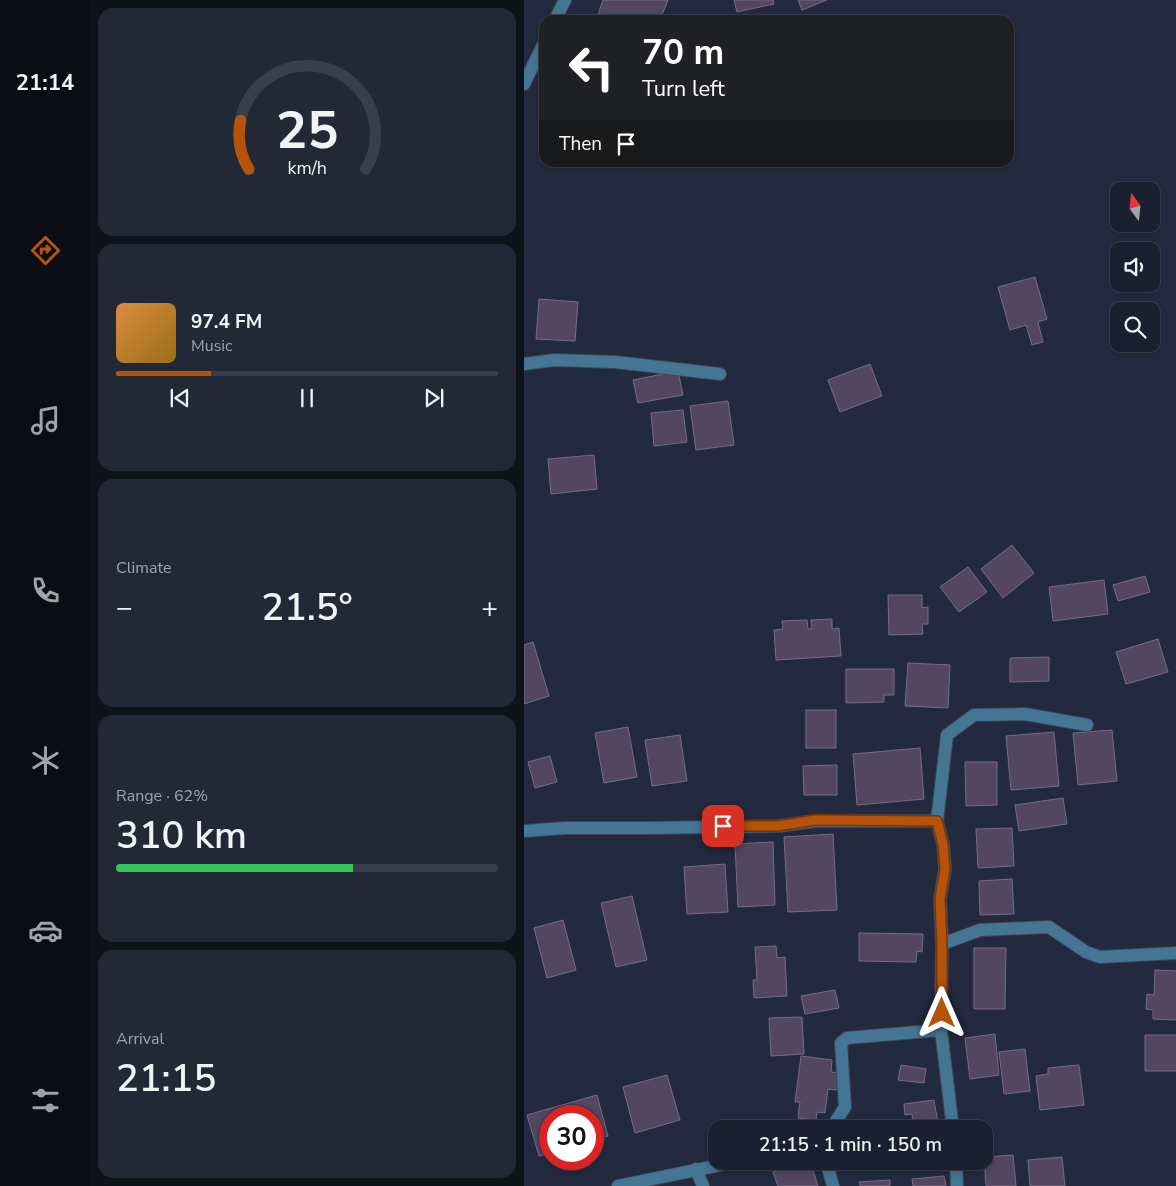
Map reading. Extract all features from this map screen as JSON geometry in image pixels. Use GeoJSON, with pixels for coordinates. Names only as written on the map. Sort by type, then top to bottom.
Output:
{"type":"FeatureCollection","features":[{"type":"Feature","properties":{"kind":"street"},"geometry":{"type":"LineString","coordinates":[[558,15],[565,0]]}},
{"type":"Feature","properties":{"kind":"street"},"geometry":{"type":"LineString","coordinates":[[524,84],[539,53]]}},
{"type":"Feature","properties":{"kind":"street"},"geometry":{"type":"LineString","coordinates":[[524,364],[554,360],[615,362],[720,374]]}},
{"type":"Feature","properties":{"kind":"street"},"geometry":{"type":"LineString","coordinates":[[952,1120],[942,1030],[940,899],[945,869],[943,844],[937,821],[947,735],[974,715],[1025,714],[1087,725]]}},
{"type":"Feature","properties":{"kind":"street"},"geometry":{"type":"LineString","coordinates":[[524,830],[778,826],[815,820],[937,821]]}},
{"type":"Feature","properties":{"kind":"street"},"geometry":{"type":"LineString","coordinates":[[942,944],[980,930],[1049,927],[1086,952],[1100,957],[1176,953]]}},
{"type":"Feature","properties":{"kind":"street"},"geometry":{"type":"LineString","coordinates":[[837,1120],[845,1107],[841,1043],[847,1038],[942,1030]]}},
{"type":"Feature","properties":{"kind":"street"},"geometry":{"type":"LineString","coordinates":[[618,1186],[708,1167]]}},
{"type":"Feature","properties":{"kind":"street"},"geometry":{"type":"LineString","coordinates":[[696,1169],[703,1186]]}},
{"type":"Feature","properties":{"kind":"street"},"geometry":{"type":"LineString","coordinates":[[829,1170],[833,1186]]}},
{"type":"Feature","properties":{"kind":"street"},"geometry":{"type":"LineString","coordinates":[[956,1170],[957,1186]]}},
{"type":"Feature","properties":{"kind":"building"},"geometry":{"type":"Polygon","coordinates":[[[603,0],[668,0],[662,15],[598,15],[603,0]]]}},
{"type":"Feature","properties":{"kind":"building"},"geometry":{"type":"Polygon","coordinates":[[[734,0],[773,0],[774,4],[737,12],[734,0]]]}},
{"type":"Feature","properties":{"kind":"building"},"geometry":{"type":"Polygon","coordinates":[[[798,0],[827,0],[802,10],[798,0]]]}},
{"type":"Feature","properties":{"kind":"building"},"geometry":{"type":"Polygon","coordinates":[[[1035,277],[1047,319],[1038,322],[1043,342],[1032,345],[1026,325],[1010,330],[998,287],[1035,277]]]}},
{"type":"Feature","properties":{"kind":"building"},"geometry":{"type":"Polygon","coordinates":[[[539,299],[578,302],[575,341],[536,339],[539,299]]]}},
{"type":"Feature","properties":{"kind":"building"},"geometry":{"type":"Polygon","coordinates":[[[870,364],[882,396],[840,412],[828,380],[870,364]]]}},
{"type":"Feature","properties":{"kind":"building"},"geometry":{"type":"Polygon","coordinates":[[[678,371],[683,395],[638,403],[633,380],[678,371]]]}},
{"type":"Feature","properties":{"kind":"building"},"geometry":{"type":"Polygon","coordinates":[[[728,401],[734,445],[696,450],[690,406],[728,401]]]}},
{"type":"Feature","properties":{"kind":"building"},"geometry":{"type":"Polygon","coordinates":[[[683,410],[687,442],[654,446],[651,413],[683,410]]]}},
{"type":"Feature","properties":{"kind":"building"},"geometry":{"type":"Polygon","coordinates":[[[594,455],[597,489],[551,494],[548,459],[594,455]]]}},
{"type":"Feature","properties":{"kind":"building"},"geometry":{"type":"Polygon","coordinates":[[[1012,545],[1034,573],[1003,598],[981,569],[1012,545]]]}},
{"type":"Feature","properties":{"kind":"building"},"geometry":{"type":"Polygon","coordinates":[[[968,567],[987,592],[959,612],[940,587],[968,567]]]}},
{"type":"Feature","properties":{"kind":"building"},"geometry":{"type":"Polygon","coordinates":[[[1145,576],[1150,592],[1118,601],[1113,585],[1145,576]]]}},
{"type":"Feature","properties":{"kind":"building"},"geometry":{"type":"Polygon","coordinates":[[[1104,580],[1108,614],[1053,621],[1049,587],[1104,580]]]}},
{"type":"Feature","properties":{"kind":"building"},"geometry":{"type":"Polygon","coordinates":[[[888,595],[922,595],[922,608],[928,607],[928,624],[922,624],[923,634],[889,635],[888,595]]]}},
{"type":"Feature","properties":{"kind":"building"},"geometry":{"type":"Polygon","coordinates":[[[832,619],[832,629],[839,628],[841,656],[776,660],[774,630],[783,629],[782,621],[807,620],[808,629],[812,629],[811,620],[832,619]]]}},
{"type":"Feature","properties":{"kind":"building"},"geometry":{"type":"Polygon","coordinates":[[[1158,639],[1168,672],[1126,684],[1116,652],[1158,639]]]}},
{"type":"Feature","properties":{"kind":"building"},"geometry":{"type":"Polygon","coordinates":[[[533,642],[549,696],[524,704],[524,645],[533,642]]]}},
{"type":"Feature","properties":{"kind":"building"},"geometry":{"type":"Polygon","coordinates":[[[1049,657],[1049,681],[1010,682],[1010,658],[1049,657]]]}},
{"type":"Feature","properties":{"kind":"building"},"geometry":{"type":"Polygon","coordinates":[[[908,663],[950,665],[948,708],[905,706],[908,663]]]}},
{"type":"Feature","properties":{"kind":"building"},"geometry":{"type":"Polygon","coordinates":[[[846,669],[894,669],[894,695],[884,695],[884,702],[846,703],[846,669]]]}},
{"type":"Feature","properties":{"kind":"building"},"geometry":{"type":"Polygon","coordinates":[[[806,710],[836,710],[836,748],[806,748],[806,710]]]}},
{"type":"Feature","properties":{"kind":"building"},"geometry":{"type":"Polygon","coordinates":[[[628,727],[637,777],[604,783],[595,733],[628,727]]]}},
{"type":"Feature","properties":{"kind":"building"},"geometry":{"type":"Polygon","coordinates":[[[1112,730],[1117,781],[1078,785],[1073,733],[1112,730]]]}},
{"type":"Feature","properties":{"kind":"building"},"geometry":{"type":"Polygon","coordinates":[[[1054,732],[1059,786],[1011,790],[1006,736],[1054,732]]]}},
{"type":"Feature","properties":{"kind":"building"},"geometry":{"type":"Polygon","coordinates":[[[680,735],[687,781],[652,786],[645,740],[680,735]]]}},
{"type":"Feature","properties":{"kind":"building"},"geometry":{"type":"Polygon","coordinates":[[[920,748],[924,799],[857,805],[853,754],[920,748]]]}},
{"type":"Feature","properties":{"kind":"building"},"geometry":{"type":"Polygon","coordinates":[[[550,756],[557,782],[535,788],[528,762],[550,756]]]}},
{"type":"Feature","properties":{"kind":"building"},"geometry":{"type":"Polygon","coordinates":[[[965,762],[997,762],[997,805],[966,806],[965,762]]]}},
{"type":"Feature","properties":{"kind":"building"},"geometry":{"type":"Polygon","coordinates":[[[837,765],[837,795],[804,795],[803,766],[837,765]]]}},
{"type":"Feature","properties":{"kind":"building"},"geometry":{"type":"Polygon","coordinates":[[[1063,798],[1067,824],[1019,831],[1015,805],[1063,798]]]}},
{"type":"Feature","properties":{"kind":"building"},"geometry":{"type":"Polygon","coordinates":[[[1012,828],[1014,866],[978,868],[976,829],[1012,828]]]}},
{"type":"Feature","properties":{"kind":"building"},"geometry":{"type":"Polygon","coordinates":[[[833,834],[837,910],[788,912],[784,837],[833,834]]]}},
{"type":"Feature","properties":{"kind":"building"},"geometry":{"type":"Polygon","coordinates":[[[773,842],[775,905],[738,907],[735,844],[773,842]]]}},
{"type":"Feature","properties":{"kind":"building"},"geometry":{"type":"Polygon","coordinates":[[[725,864],[728,912],[687,914],[684,867],[725,864]]]}},
{"type":"Feature","properties":{"kind":"building"},"geometry":{"type":"Polygon","coordinates":[[[1012,879],[1014,914],[980,915],[979,881],[1012,879]]]}},
{"type":"Feature","properties":{"kind":"building"},"geometry":{"type":"Polygon","coordinates":[[[632,896],[647,960],[616,967],[601,903],[632,896]]]}},
{"type":"Feature","properties":{"kind":"building"},"geometry":{"type":"Polygon","coordinates":[[[563,920],[576,970],[547,978],[534,928],[563,920]]]}},
{"type":"Feature","properties":{"kind":"building"},"geometry":{"type":"Polygon","coordinates":[[[859,933],[923,934],[922,952],[917,951],[916,962],[859,961],[859,933]]]}},
{"type":"Feature","properties":{"kind":"building"},"geometry":{"type":"Polygon","coordinates":[[[776,946],[777,958],[785,957],[787,996],[754,998],[753,980],[757,980],[755,947],[776,946]]]}},
{"type":"Feature","properties":{"kind":"building"},"geometry":{"type":"Polygon","coordinates":[[[974,948],[1006,948],[1005,1009],[974,1009],[974,948]]]}},
{"type":"Feature","properties":{"kind":"building"},"geometry":{"type":"Polygon","coordinates":[[[1155,970],[1177,971],[1177,1020],[1153,1019],[1153,1010],[1146,1009],[1147,994],[1154,995],[1155,970]]]}},
{"type":"Feature","properties":{"kind":"building"},"geometry":{"type":"Polygon","coordinates":[[[835,990],[839,1008],[805,1014],[801,996],[835,990]]]}},
{"type":"Feature","properties":{"kind":"building"},"geometry":{"type":"Polygon","coordinates":[[[802,1017],[804,1054],[771,1056],[769,1018],[802,1017]]]}},
{"type":"Feature","properties":{"kind":"building"},"geometry":{"type":"Polygon","coordinates":[[[995,1034],[999,1075],[970,1079],[965,1038],[995,1034]]]}},
{"type":"Feature","properties":{"kind":"building"},"geometry":{"type":"Polygon","coordinates":[[[1145,1035],[1177,1035],[1177,1071],[1145,1071],[1145,1035]]]}},
{"type":"Feature","properties":{"kind":"building"},"geometry":{"type":"Polygon","coordinates":[[[1025,1049],[1030,1091],[1004,1094],[999,1052],[1025,1049]]]}},
{"type":"Feature","properties":{"kind":"building"},"geometry":{"type":"Polygon","coordinates":[[[801,1056],[832,1060],[831,1072],[840,1073],[837,1090],[828,1089],[825,1113],[817,1112],[816,1120],[798,1118],[800,1102],[795,1102],[801,1056]]]}},
{"type":"Feature","properties":{"kind":"building"},"geometry":{"type":"Polygon","coordinates":[[[901,1065],[926,1069],[924,1083],[898,1080],[901,1065]]]}},
{"type":"Feature","properties":{"kind":"building"},"geometry":{"type":"Polygon","coordinates":[[[1079,1065],[1084,1105],[1040,1110],[1036,1076],[1048,1074],[1048,1068],[1079,1065]]]}},
{"type":"Feature","properties":{"kind":"building"},"geometry":{"type":"Polygon","coordinates":[[[667,1075],[680,1120],[635,1133],[623,1087],[667,1075]]]}},
{"type":"Feature","properties":{"kind":"building"},"geometry":{"type":"Polygon","coordinates":[[[597,1095],[600,1105],[562,1105],[597,1095]]]}},
{"type":"Feature","properties":{"kind":"building"},"geometry":{"type":"Polygon","coordinates":[[[934,1100],[937,1120],[913,1120],[912,1114],[905,1115],[904,1104],[934,1100]]]}},
{"type":"Feature","properties":{"kind":"building"},"geometry":{"type":"Polygon","coordinates":[[[539,1112],[539,1156],[527,1115],[539,1112]]]}},
{"type":"Feature","properties":{"kind":"building"},"geometry":{"type":"Polygon","coordinates":[[[604,1121],[608,1136],[604,1137],[604,1121]]]}},
{"type":"Feature","properties":{"kind":"building"},"geometry":{"type":"Polygon","coordinates":[[[1013,1155],[1016,1186],[986,1186],[985,1170],[993,1170],[993,1156],[1013,1155]]]}},
{"type":"Feature","properties":{"kind":"building"},"geometry":{"type":"Polygon","coordinates":[[[1062,1157],[1065,1186],[1030,1186],[1028,1160],[1062,1157]]]}},
{"type":"Feature","properties":{"kind":"building"},"geometry":{"type":"Polygon","coordinates":[[[780,1170],[813,1170],[818,1186],[778,1186],[773,1172],[780,1170]]]}},
{"type":"Feature","properties":{"kind":"building"},"geometry":{"type":"Polygon","coordinates":[[[944,1176],[946,1186],[913,1186],[912,1179],[944,1176]]]}},
{"type":"Feature","properties":{"kind":"building"},"geometry":{"type":"Polygon","coordinates":[[[890,1180],[890,1186],[860,1186],[859,1182],[890,1180]]]}},
{"type":"Feature","properties":{"kind":"route"},"geometry":{"type":"LineString","coordinates":[[723,826],[778,826],[815,820],[937,821],[943,844],[945,869],[940,899],[942,1013]]}}]}
